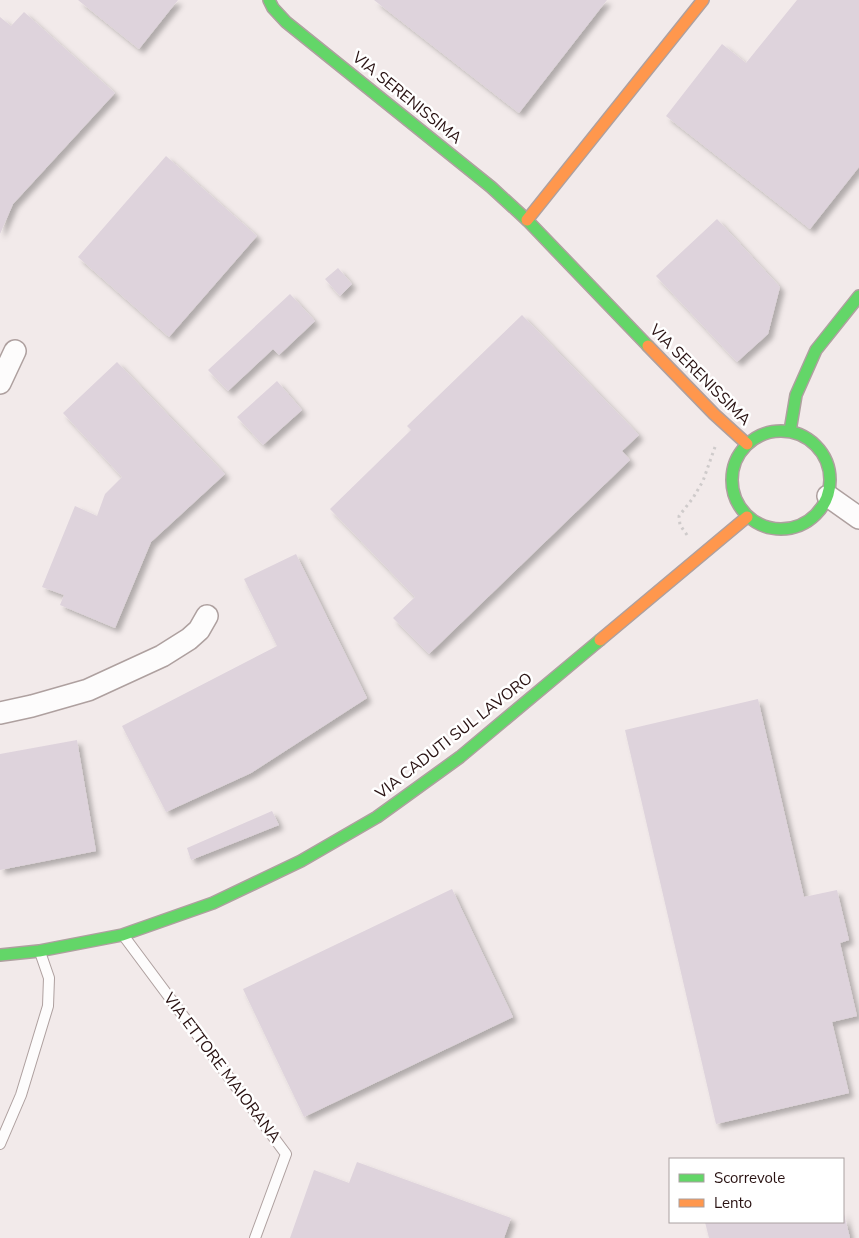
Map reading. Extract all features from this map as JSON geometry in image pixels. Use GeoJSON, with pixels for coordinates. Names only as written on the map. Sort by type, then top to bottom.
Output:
{"type":"FeatureCollection","features":[{"type":"Feature","properties":{"kind":"street","name":"VIA SERENISSIMA"},"geometry":{"type":"LineString","coordinates":[[269,0],[273,8],[286,22],[490,187],[527,220],[714,414],[747,444]]}},
{"type":"Feature","properties":{"kind":"street"},"geometry":{"type":"LineString","coordinates":[[527,220],[703,0]]}},
{"type":"Feature","properties":{"kind":"street"},"geometry":{"type":"LineString","coordinates":[[790,431],[796,395],[816,350],[859,296]]}},
{"type":"Feature","properties":{"kind":"street"},"geometry":{"type":"LineString","coordinates":[[0,383],[15,350]]}},
{"type":"Feature","properties":{"kind":"street"},"geometry":{"type":"LineString","coordinates":[[775,431],[790,431],[806,437],[819,448],[828,462],[831,479],[828,496],[821,510],[808,522],[793,528],[777,530],[761,526],[747,517],[737,504],[732,488],[732,473],[737,457],[747,444],[760,435],[775,431]]}},
{"type":"Feature","properties":{"kind":"street"},"geometry":{"type":"LineString","coordinates":[[828,496],[859,518]]}},
{"type":"Feature","properties":{"kind":"street","name":"VIA CADUTI SUL LAVORO"},"geometry":{"type":"LineString","coordinates":[[0,954],[39,951],[122,935],[213,903],[301,861],[377,817],[460,756],[747,517]]}},
{"type":"Feature","properties":{"kind":"street"},"geometry":{"type":"LineString","coordinates":[[0,713],[88,690],[153,660],[190,639],[199,630],[207,616]]}},
{"type":"Feature","properties":{"kind":"lane","name":"VIA ETTORE MAIORANA"},"geometry":{"type":"LineString","coordinates":[[122,935],[286,1154],[256,1238]]}},
{"type":"Feature","properties":{"kind":"lane"},"geometry":{"type":"LineString","coordinates":[[0,1144],[20,1095],[48,1006],[49,978],[39,951]]}},
{"type":"Feature","properties":{"kind":"path"},"geometry":{"type":"LineString","coordinates":[[687,536],[680,525],[680,516],[704,480],[715,448],[714,443]]}},
{"type":"Feature","properties":{"kind":"building"},"geometry":{"type":"Polygon","coordinates":[[[78,0],[178,0],[139,49],[78,0]]]}},
{"type":"Feature","properties":{"kind":"building"},"geometry":{"type":"Polygon","coordinates":[[[374,0],[607,0],[519,113],[374,0]]]}},
{"type":"Feature","properties":{"kind":"building"},"geometry":{"type":"Polygon","coordinates":[[[797,0],[859,0],[859,167],[810,229],[666,116],[722,44],[746,63],[797,0]]]}},
{"type":"Feature","properties":{"kind":"building"},"geometry":{"type":"Polygon","coordinates":[[[24,12],[115,93],[13,204],[0,234],[0,17],[11,26],[24,12]]]}},
{"type":"Feature","properties":{"kind":"building"},"geometry":{"type":"Polygon","coordinates":[[[166,156],[257,236],[169,337],[78,257],[166,156]]]}},
{"type":"Feature","properties":{"kind":"building"},"geometry":{"type":"Polygon","coordinates":[[[717,219],[780,287],[768,334],[737,362],[656,276],[717,219]]]}},
{"type":"Feature","properties":{"kind":"building"},"geometry":{"type":"Polygon","coordinates":[[[338,268],[352,284],[340,296],[325,279],[338,268]]]}},
{"type":"Feature","properties":{"kind":"building"},"geometry":{"type":"Polygon","coordinates":[[[290,294],[315,321],[279,355],[273,349],[228,391],[208,370],[290,294]]]}},
{"type":"Feature","properties":{"kind":"building"},"geometry":{"type":"Polygon","coordinates":[[[522,315],[639,435],[622,451],[630,460],[429,654],[393,618],[415,597],[330,509],[411,430],[407,426],[522,315]]]}},
{"type":"Feature","properties":{"kind":"building"},"geometry":{"type":"Polygon","coordinates":[[[117,362],[225,474],[151,542],[115,628],[60,605],[64,595],[42,587],[75,506],[97,516],[105,494],[122,477],[63,413],[117,362]]]}},
{"type":"Feature","properties":{"kind":"building"},"geometry":{"type":"Polygon","coordinates":[[[277,381],[302,410],[263,445],[237,417],[277,381]]]}},
{"type":"Feature","properties":{"kind":"building"},"geometry":{"type":"Polygon","coordinates":[[[296,554],[367,698],[251,773],[166,812],[122,726],[277,646],[244,579],[296,554]]]}},
{"type":"Feature","properties":{"kind":"building"},"geometry":{"type":"Polygon","coordinates":[[[758,699],[804,897],[837,890],[849,940],[840,943],[857,1016],[832,1022],[849,1093],[716,1124],[625,730],[758,699]]]}},
{"type":"Feature","properties":{"kind":"building"},"geometry":{"type":"Polygon","coordinates":[[[77,740],[96,851],[0,870],[0,754],[77,740]]]}},
{"type":"Feature","properties":{"kind":"building"},"geometry":{"type":"Polygon","coordinates":[[[272,811],[279,825],[191,860],[187,848],[272,811]]]}},
{"type":"Feature","properties":{"kind":"building"},"geometry":{"type":"Polygon","coordinates":[[[452,889],[513,1017],[304,1117],[243,989],[452,889]]]}},
{"type":"Feature","properties":{"kind":"building"},"geometry":{"type":"Polygon","coordinates":[[[357,1162],[511,1218],[504,1238],[290,1238],[314,1170],[349,1183],[357,1162]]]}},
{"type":"Feature","properties":{"kind":"building"},"geometry":{"type":"Polygon","coordinates":[[[844,1214],[850,1238],[709,1238],[705,1223],[844,1223],[844,1214]]]}},
{"type":"Feature","properties":{"kind":"traffic: fast"},"geometry":{"type":"LineString","coordinates":[[269,0],[273,8],[286,22],[491,187],[527,220],[648,346]]}},
{"type":"Feature","properties":{"kind":"traffic: fast"},"geometry":{"type":"LineString","coordinates":[[790,431],[796,395],[816,350],[859,296]]}},
{"type":"Feature","properties":{"kind":"traffic: fast"},"geometry":{"type":"LineString","coordinates":[[781,431],[800,434],[816,445],[827,461],[830,480],[827,499],[816,515],[800,526],[781,529],[762,526],[746,515],[735,499],[732,480],[735,461],[746,445],[762,434],[781,431]]}},
{"type":"Feature","properties":{"kind":"traffic: fast"},"geometry":{"type":"LineString","coordinates":[[0,955],[39,951],[122,935],[213,903],[301,861],[377,817],[460,757],[600,640]]}},
{"type":"Feature","properties":{"kind":"traffic: slow"},"geometry":{"type":"LineString","coordinates":[[527,220],[703,0]]}},
{"type":"Feature","properties":{"kind":"traffic: slow"},"geometry":{"type":"LineString","coordinates":[[648,346],[714,414],[747,444]]}},
{"type":"Feature","properties":{"kind":"traffic: slow"},"geometry":{"type":"LineString","coordinates":[[600,640],[747,517]]}}]}
